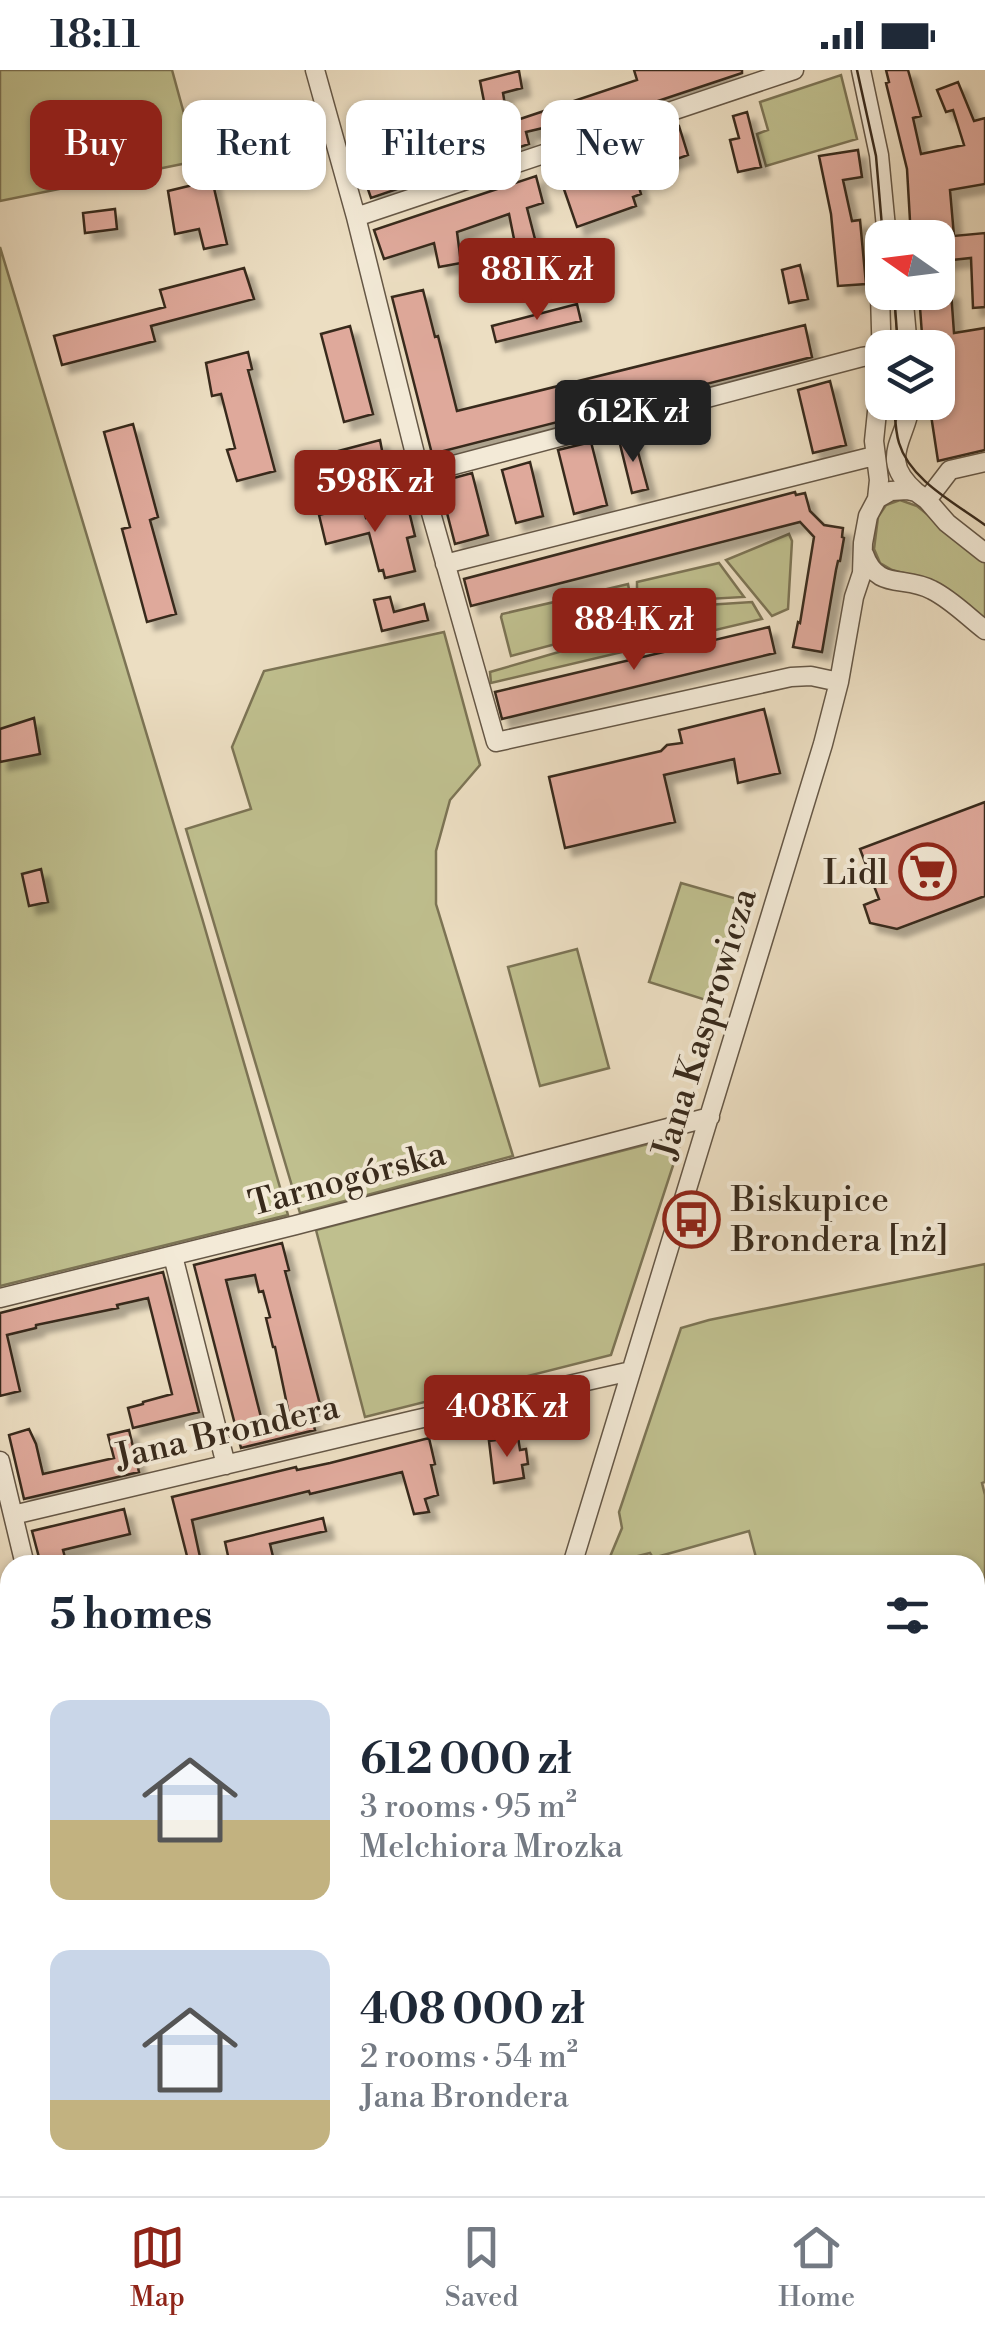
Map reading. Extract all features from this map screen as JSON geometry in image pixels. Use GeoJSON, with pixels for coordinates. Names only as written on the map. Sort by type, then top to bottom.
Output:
{"type":"FeatureCollection","features":[{"type":"Feature","properties":{"kind":"street"},"geometry":{"type":"LineString","coordinates":[[315,70],[420,474],[496,742],[791,677],[811,676],[840,682]]}},
{"type":"Feature","properties":{"kind":"street"},"geometry":{"type":"LineString","coordinates":[[356,217],[794,70]]}},
{"type":"Feature","properties":{"kind":"street"},"geometry":{"type":"LineString","coordinates":[[861,70],[879,155],[885,220]]}},
{"type":"Feature","properties":{"kind":"street"},"geometry":{"type":"LineString","coordinates":[[420,474],[865,357]]}},
{"type":"Feature","properties":{"kind":"street","name":"Jana Kasprowicza"},"geometry":{"type":"LineString","coordinates":[[575,1555],[840,682],[862,572],[868,516],[877,500],[877,420]]}},
{"type":"Feature","properties":{"kind":"street"},"geometry":{"type":"LineString","coordinates":[[908,420],[895,454],[900,476],[947,523],[985,552]]}},
{"type":"Feature","properties":{"kind":"street"},"geometry":{"type":"LineString","coordinates":[[445,564],[874,456]]}},
{"type":"Feature","properties":{"kind":"street"},"geometry":{"type":"LineString","coordinates":[[921,496],[950,470],[985,462]]}},
{"type":"Feature","properties":{"kind":"street"},"geometry":{"type":"LineString","coordinates":[[877,500],[891,491],[907,490],[921,496]]}},
{"type":"Feature","properties":{"kind":"street"},"geometry":{"type":"LineString","coordinates":[[864,553],[877,576],[924,586],[985,630]]}},
{"type":"Feature","properties":{"kind":"street"},"geometry":{"type":"LineString","coordinates":[[853,611],[872,588],[894,581]]}},
{"type":"Feature","properties":{"kind":"street","name":"Tarnogórska"},"geometry":{"type":"LineString","coordinates":[[0,1298],[710,1117]]}},
{"type":"Feature","properties":{"kind":"street"},"geometry":{"type":"LineString","coordinates":[[173,1256],[226,1465]]}},
{"type":"Feature","properties":{"kind":"street","name":"Jana Brondera"},"geometry":{"type":"LineString","coordinates":[[13,1515],[631,1371]]}},
{"type":"Feature","properties":{"kind":"street"},"geometry":{"type":"LineString","coordinates":[[0,1461],[23,1555]]}},
{"type":"Feature","properties":{"kind":"green space"},"geometry":{"type":"Polygon","coordinates":[[[0,70],[172,70],[182,106],[182,164],[162,168],[162,100],[30,100],[30,190],[54,190],[0,201],[0,70]]]}},
{"type":"Feature","properties":{"kind":"green space"},"geometry":{"type":"Polygon","coordinates":[[[841,75],[857,139],[766,166],[757,134],[768,130],[760,102],[841,75]]]}},
{"type":"Feature","properties":{"kind":"green space"},"geometry":{"type":"Polygon","coordinates":[[[0,247],[288,1215],[0,1286],[0,247]]]}},
{"type":"Feature","properties":{"kind":"green space"},"geometry":{"type":"Polygon","coordinates":[[[900,500],[917,506],[985,561],[985,623],[926,579],[880,563],[874,549],[878,517],[886,505],[900,500]]]}},
{"type":"Feature","properties":{"kind":"green space"},"geometry":{"type":"Polygon","coordinates":[[[789,534],[792,541],[788,609],[772,616],[726,560],[789,534]]]}},
{"type":"Feature","properties":{"kind":"green space"},"geometry":{"type":"Polygon","coordinates":[[[719,563],[744,597],[654,602],[648,595],[637,594],[637,582],[719,563]]]}},
{"type":"Feature","properties":{"kind":"green space"},"geometry":{"type":"Polygon","coordinates":[[[628,584],[630,595],[621,604],[619,615],[578,635],[590,593],[628,584]]]}},
{"type":"Feature","properties":{"kind":"green space"},"geometry":{"type":"Polygon","coordinates":[[[576,597],[567,641],[511,656],[502,614],[576,597]]]}},
{"type":"Feature","properties":{"kind":"green space"},"geometry":{"type":"Polygon","coordinates":[[[752,602],[762,619],[491,683],[490,672],[576,647],[621,625],[642,630],[654,624],[660,608],[752,602]]]}},
{"type":"Feature","properties":{"kind":"green space"},"geometry":{"type":"Polygon","coordinates":[[[444,632],[480,765],[450,800],[436,851],[436,904],[513,1156],[300,1213],[186,829],[251,809],[232,747],[264,671],[444,632]]]}},
{"type":"Feature","properties":{"kind":"green space"},"geometry":{"type":"Polygon","coordinates":[[[681,883],[741,900],[709,1001],[649,982],[681,883]]]}},
{"type":"Feature","properties":{"kind":"green space"},"geometry":{"type":"Polygon","coordinates":[[[577,949],[609,1068],[540,1086],[508,967],[577,949]]]}},
{"type":"Feature","properties":{"kind":"green space"},"geometry":{"type":"Polygon","coordinates":[[[683,1135],[611,1355],[365,1417],[316,1230],[683,1135]]]}},
{"type":"Feature","properties":{"kind":"green space"},"geometry":{"type":"Polygon","coordinates":[[[985,1264],[985,1555],[755,1555],[749,1531],[664,1555],[611,1555],[622,1528],[619,1512],[681,1328],[985,1264]]]}},
{"type":"Feature","properties":{"kind":"building"},"geometry":{"type":"Polygon","coordinates":[[[634,70],[742,70],[661,100],[577,100],[637,80],[634,70]]]}},
{"type":"Feature","properties":{"kind":"building"},"geometry":{"type":"Polygon","coordinates":[[[886,70],[908,70],[921,116],[913,118],[921,154],[964,145],[953,110],[946,112],[937,90],[958,82],[974,121],[985,118],[985,184],[950,190],[953,220],[910,220],[907,169],[886,83],[886,70]]]}},
{"type":"Feature","properties":{"kind":"building"},"geometry":{"type":"Polygon","coordinates":[[[519,71],[522,88],[503,93],[504,100],[484,100],[480,81],[519,71]]]}},
{"type":"Feature","properties":{"kind":"building"},"geometry":{"type":"Polygon","coordinates":[[[541,112],[541,128],[526,132],[529,144],[521,147],[521,119],[541,112]]]}},
{"type":"Feature","properties":{"kind":"building"},"geometry":{"type":"Polygon","coordinates":[[[747,112],[761,167],[738,172],[730,140],[739,138],[733,116],[747,112]]]}},
{"type":"Feature","properties":{"kind":"building"},"geometry":{"type":"Polygon","coordinates":[[[679,126],[688,155],[679,158],[679,126]]]}},
{"type":"Feature","properties":{"kind":"building"},"geometry":{"type":"Polygon","coordinates":[[[858,150],[862,177],[843,180],[852,221],[860,220],[865,284],[838,286],[831,214],[819,156],[858,150]]]}},
{"type":"Feature","properties":{"kind":"building"},"geometry":{"type":"Polygon","coordinates":[[[536,176],[543,203],[527,208],[535,239],[515,244],[509,214],[457,232],[461,263],[439,267],[434,243],[384,259],[374,230],[494,190],[521,190],[521,181],[536,176]]]}},
{"type":"Feature","properties":{"kind":"building"},"geometry":{"type":"Polygon","coordinates":[[[182,188],[214,190],[227,244],[204,249],[199,229],[175,234],[168,191],[182,188]]]}},
{"type":"Feature","properties":{"kind":"building"},"geometry":{"type":"Polygon","coordinates":[[[368,190],[394,190],[371,198],[368,190]]]}},
{"type":"Feature","properties":{"kind":"building"},"geometry":{"type":"Polygon","coordinates":[[[564,190],[640,190],[641,194],[633,197],[636,206],[577,227],[564,190]]]}},
{"type":"Feature","properties":{"kind":"building"},"geometry":{"type":"Polygon","coordinates":[[[115,209],[117,229],[85,233],[83,213],[115,209]]]}},
{"type":"Feature","properties":{"kind":"building"},"geometry":{"type":"Polygon","coordinates":[[[985,233],[985,307],[973,308],[971,258],[955,260],[955,236],[985,233]]]}},
{"type":"Feature","properties":{"kind":"building"},"geometry":{"type":"Polygon","coordinates":[[[800,265],[808,299],[789,303],[782,270],[800,265]]]}},
{"type":"Feature","properties":{"kind":"building"},"geometry":{"type":"Polygon","coordinates":[[[244,268],[254,299],[151,326],[155,341],[62,365],[54,336],[165,307],[160,290],[244,268]]]}},
{"type":"Feature","properties":{"kind":"building"},"geometry":{"type":"Polygon","coordinates":[[[423,290],[457,411],[805,325],[812,357],[432,454],[392,297],[423,290]]]}},
{"type":"Feature","properties":{"kind":"building"},"geometry":{"type":"Polygon","coordinates":[[[577,304],[581,321],[496,342],[492,326],[577,304]]]}},
{"type":"Feature","properties":{"kind":"building"},"geometry":{"type":"Polygon","coordinates":[[[920,310],[952,310],[954,330],[922,330],[920,310]]]}},
{"type":"Feature","properties":{"kind":"building"},"geometry":{"type":"Polygon","coordinates":[[[350,326],[373,414],[344,422],[321,334],[350,326]]]}},
{"type":"Feature","properties":{"kind":"building"},"geometry":{"type":"Polygon","coordinates":[[[985,328],[985,450],[938,461],[932,420],[955,420],[955,333],[985,328]]]}},
{"type":"Feature","properties":{"kind":"building"},"geometry":{"type":"Polygon","coordinates":[[[248,352],[252,369],[248,370],[275,471],[237,481],[227,450],[235,448],[221,394],[212,396],[206,363],[248,352]]]}},
{"type":"Feature","properties":{"kind":"building"},"geometry":{"type":"Polygon","coordinates":[[[830,381],[846,445],[813,453],[798,390],[830,381]]]}},
{"type":"Feature","properties":{"kind":"building"},"geometry":{"type":"Polygon","coordinates":[[[133,424],[158,517],[150,520],[176,614],[147,622],[122,529],[130,527],[104,432],[133,424]]]}},
{"type":"Feature","properties":{"kind":"building"},"geometry":{"type":"Polygon","coordinates":[[[634,437],[648,489],[632,493],[619,440],[634,437]]]}},
{"type":"Feature","properties":{"kind":"building"},"geometry":{"type":"Polygon","coordinates":[[[380,440],[386,471],[340,483],[331,453],[380,440]]]}},
{"type":"Feature","properties":{"kind":"building"},"geometry":{"type":"Polygon","coordinates":[[[591,442],[607,505],[574,514],[558,450],[591,442]]]}},
{"type":"Feature","properties":{"kind":"building"},"geometry":{"type":"Polygon","coordinates":[[[530,462],[543,516],[516,523],[502,470],[530,462]]]}},
{"type":"Feature","properties":{"kind":"building"},"geometry":{"type":"Polygon","coordinates":[[[472,473],[488,535],[455,544],[439,482],[472,473]]]}},
{"type":"Feature","properties":{"kind":"building"},"geometry":{"type":"Polygon","coordinates":[[[795,492],[805,493],[810,511],[824,525],[843,528],[822,652],[793,647],[814,537],[800,522],[471,606],[464,579],[795,492]]]}},
{"type":"Feature","properties":{"kind":"building"},"geometry":{"type":"Polygon","coordinates":[[[362,504],[366,518],[408,507],[415,536],[407,538],[415,571],[385,578],[383,570],[379,571],[369,533],[326,544],[319,515],[362,504]]]}},
{"type":"Feature","properties":{"kind":"building"},"geometry":{"type":"Polygon","coordinates":[[[390,597],[394,612],[424,604],[428,620],[382,631],[374,600],[390,597]]]}},
{"type":"Feature","properties":{"kind":"building"},"geometry":{"type":"Polygon","coordinates":[[[769,627],[775,653],[502,719],[495,692],[769,627]]]}},
{"type":"Feature","properties":{"kind":"building"},"geometry":{"type":"Polygon","coordinates":[[[764,709],[780,773],[738,783],[734,759],[664,775],[675,822],[565,848],[549,777],[661,751],[667,745],[682,743],[679,730],[764,709]]]}},
{"type":"Feature","properties":{"kind":"building"},"geometry":{"type":"Polygon","coordinates":[[[34,718],[40,754],[0,762],[0,729],[34,718]]]}},
{"type":"Feature","properties":{"kind":"building","name":"Lidl"},"geometry":{"type":"Polygon","coordinates":[[[985,802],[985,896],[897,929],[870,923],[864,905],[879,899],[860,849],[985,802]]]}},
{"type":"Feature","properties":{"kind":"building"},"geometry":{"type":"Polygon","coordinates":[[[41,869],[48,902],[29,906],[22,874],[41,869]]]}},
{"type":"Feature","properties":{"kind":"building"},"geometry":{"type":"Polygon","coordinates":[[[282,1243],[289,1270],[285,1271],[322,1412],[311,1416],[315,1430],[241,1448],[194,1265],[282,1243]],[[255,1275],[226,1280],[263,1425],[290,1419],[266,1318],[270,1317],[263,1291],[259,1292],[255,1275]]]}},
{"type":"Feature","properties":{"kind":"building"},"geometry":{"type":"Polygon","coordinates":[[[163,1272],[199,1412],[133,1428],[128,1408],[172,1394],[148,1298],[7,1335],[20,1391],[0,1396],[0,1313],[163,1272]]]}},
{"type":"Feature","properties":{"kind":"building"},"geometry":{"type":"Polygon","coordinates":[[[29,1429],[43,1474],[114,1458],[108,1435],[129,1430],[139,1472],[24,1499],[9,1435],[29,1429]]]}},
{"type":"Feature","properties":{"kind":"building"},"geometry":{"type":"Polygon","coordinates":[[[518,1437],[520,1450],[526,1449],[528,1464],[522,1465],[524,1478],[494,1483],[489,1441],[518,1437]]]}},
{"type":"Feature","properties":{"kind":"building"},"geometry":{"type":"Polygon","coordinates":[[[429,1438],[438,1495],[425,1499],[429,1512],[414,1514],[402,1472],[310,1494],[309,1491],[192,1520],[200,1555],[187,1555],[172,1497],[296,1467],[297,1470],[429,1438]]]}},
{"type":"Feature","properties":{"kind":"building"},"geometry":{"type":"Polygon","coordinates":[[[124,1509],[130,1534],[63,1550],[64,1555],[38,1555],[32,1531],[124,1509]]]}},
{"type":"Feature","properties":{"kind":"building"},"geometry":{"type":"Polygon","coordinates":[[[323,1518],[326,1531],[270,1544],[273,1555],[228,1555],[225,1542],[323,1518]]]}},
{"type":"Feature","properties":{"kind":"tram line"},"geometry":{"type":"LineString","coordinates":[[857,70],[876,156],[881,220]]}},
{"type":"Feature","properties":{"kind":"tram line"},"geometry":{"type":"LineString","coordinates":[[895,310],[897,330]]}},
{"type":"Feature","properties":{"kind":"tram line"},"geometry":{"type":"LineString","coordinates":[[895,420],[899,443],[913,468],[935,490],[985,525]]}},
{"type":"Feature","properties":{"kind":"place","name":"Lidl"},"geometry":{"type":"Point","coordinates":[927,872]}},
{"type":"Feature","properties":{"kind":"place","name":"Biskupice Brondera [nż]"},"geometry":{"type":"Point","coordinates":[692,1219]}}]}
